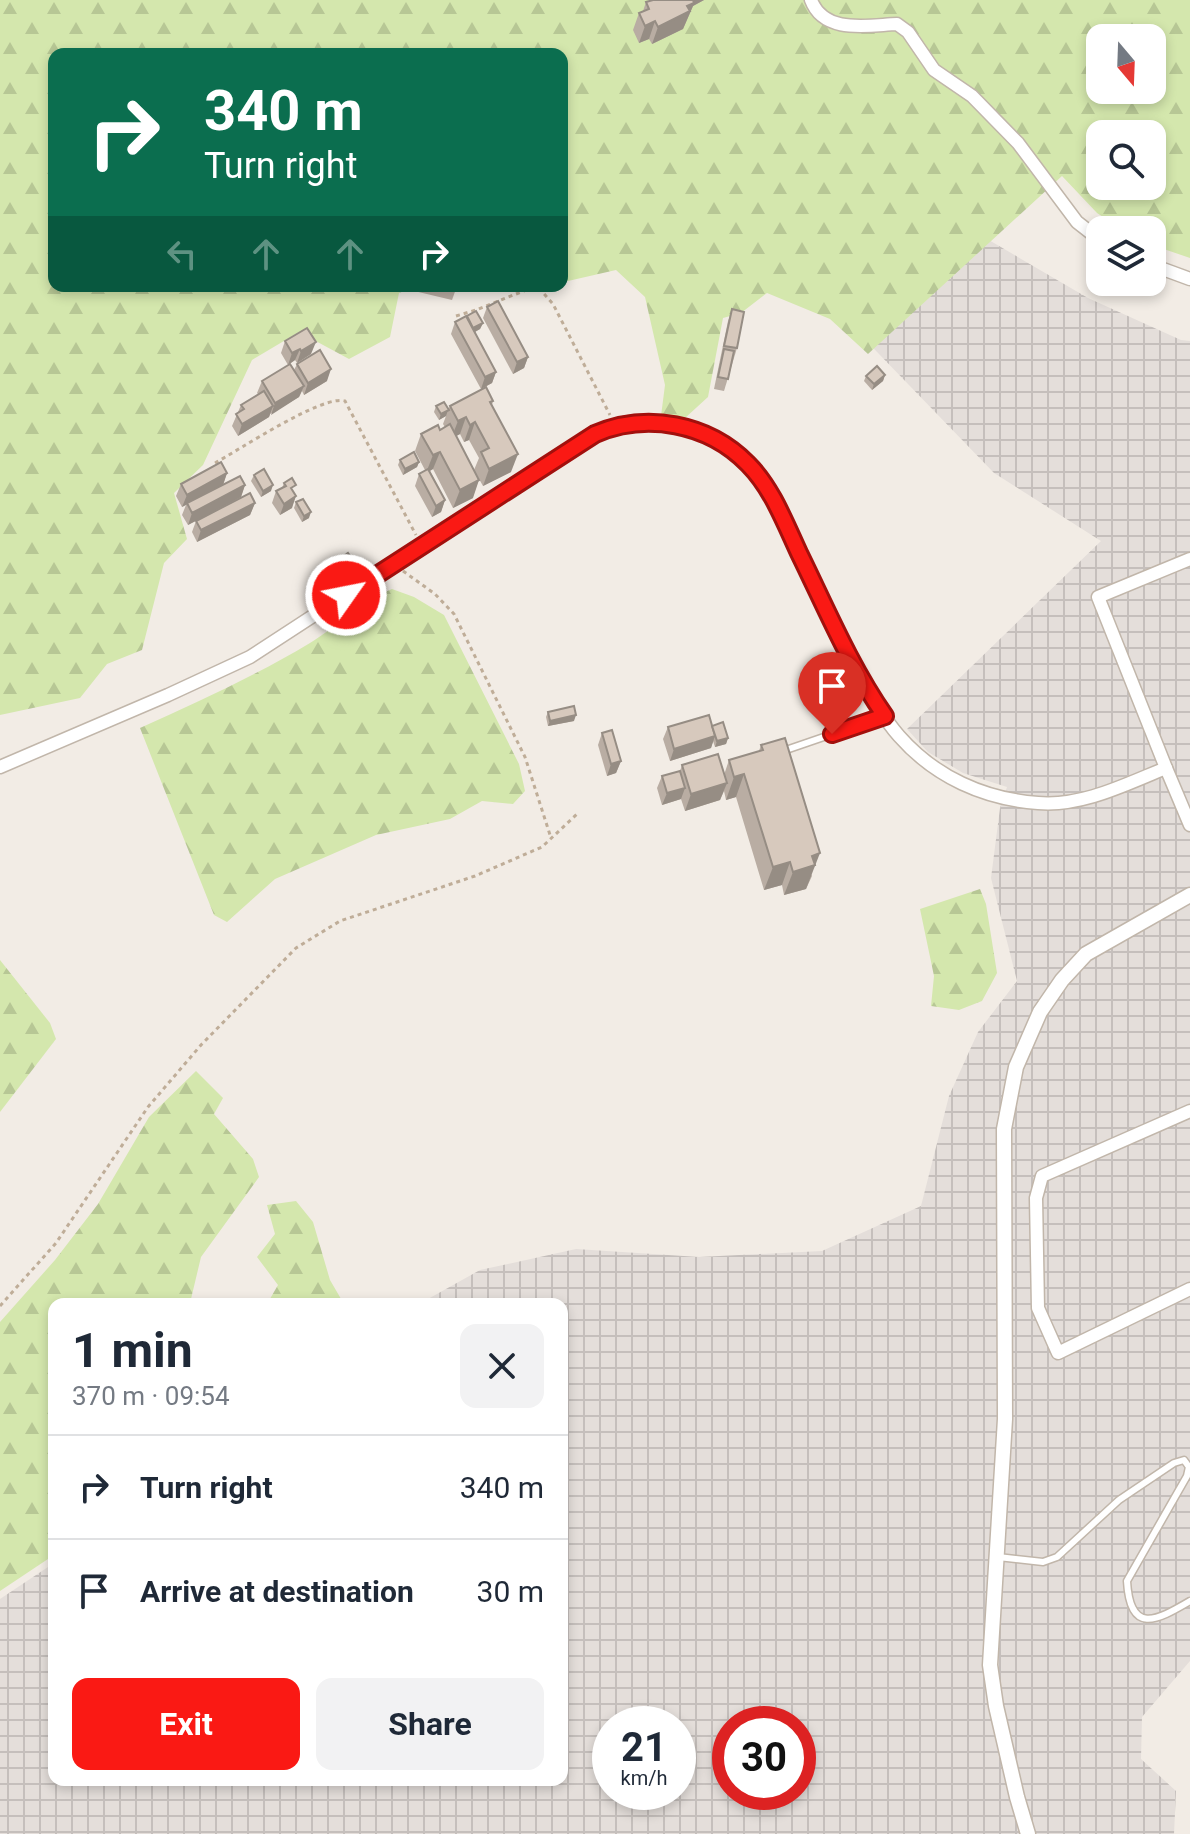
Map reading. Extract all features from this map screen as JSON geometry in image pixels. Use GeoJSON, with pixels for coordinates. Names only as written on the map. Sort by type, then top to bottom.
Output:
{"type":"FeatureCollection","features":[{"type":"Feature","properties":{"kind":"street"},"geometry":{"type":"LineString","coordinates":[[811,0],[825,18],[845,27],[897,24],[908,32],[934,70],[972,96],[1018,143],[1077,222],[1086,229]]}},
{"type":"Feature","properties":{"kind":"street"},"geometry":{"type":"LineString","coordinates":[[1166,270],[1190,279]]}},
{"type":"Feature","properties":{"kind":"street"},"geometry":{"type":"LineString","coordinates":[[0,767],[250,657],[572,447],[616,425],[644,421],[671,424],[704,434],[747,463],[765,485],[835,627],[885,716],[898,735],[944,776],[980,792],[1038,803],[1067,802],[1097,795],[1166,768]]}},
{"type":"Feature","properties":{"kind":"street"},"geometry":{"type":"LineString","coordinates":[[1190,559],[1098,597],[1190,825]]}},
{"type":"Feature","properties":{"kind":"street"},"geometry":{"type":"LineString","coordinates":[[1028,1834],[996,1706],[990,1665],[1005,1419],[1004,1129],[1016,1067],[1040,1012],[1062,980],[1086,954],[1190,895]]}},
{"type":"Feature","properties":{"kind":"street"},"geometry":{"type":"LineString","coordinates":[[1190,1111],[1042,1176],[1036,1198],[1038,1308],[1058,1353],[1190,1289]]}},
{"type":"Feature","properties":{"kind":"lane"},"geometry":{"type":"LineString","coordinates":[[779,752],[885,716]]}},
{"type":"Feature","properties":{"kind":"lane"},"geometry":{"type":"LineString","coordinates":[[998,1557],[1043,1562],[1057,1557],[1119,1500],[1174,1463],[1184,1460],[1189,1467],[1187,1476],[1127,1581],[1128,1600],[1133,1611],[1145,1619],[1160,1619],[1190,1601]]}},
{"type":"Feature","properties":{"kind":"path"},"geometry":{"type":"LineString","coordinates":[[456,316],[521,292]]}},
{"type":"Feature","properties":{"kind":"path"},"geometry":{"type":"LineString","coordinates":[[542,292],[553,304],[616,425]]}},
{"type":"Feature","properties":{"kind":"path"},"geometry":{"type":"LineString","coordinates":[[215,463],[318,405],[339,399],[345,401],[422,546]]}},
{"type":"Feature","properties":{"kind":"path"},"geometry":{"type":"LineString","coordinates":[[394,564],[435,594],[454,614],[525,757],[551,838]]}},
{"type":"Feature","properties":{"kind":"path"},"geometry":{"type":"LineString","coordinates":[[0,1306],[56,1243],[148,1107],[201,1045],[296,948],[340,921],[475,876],[542,847],[578,813]]}},
{"type":"Feature","properties":{"kind":"shaded area"},"geometry":{"type":"Polygon","coordinates":[[[982,236],[1088,298],[1181,340],[1190,341],[1190,1661],[1142,1717],[1141,1759],[1176,1791],[1174,1834],[0,1834],[0,1599],[48,1567],[48,1786],[568,1786],[568,1298],[430,1298],[480,1270],[576,1249],[699,1257],[822,1251],[921,1206],[949,1096],[978,1032],[1017,981],[991,878],[1000,808],[1007,787],[963,773],[928,752],[907,729],[1101,541],[994,473],[850,324],[982,236]]]}},
{"type":"Feature","properties":{"kind":"green space"},"geometry":{"type":"Polygon","coordinates":[[[0,0],[1190,0],[1190,258],[1166,250],[1166,216],[1102,216],[1062,176],[868,354],[830,319],[767,293],[741,313],[723,318],[708,397],[685,418],[661,416],[665,385],[645,297],[616,270],[568,281],[568,48],[48,48],[48,292],[402,292],[390,337],[349,359],[299,332],[252,360],[203,465],[174,493],[187,539],[164,563],[142,650],[107,664],[80,698],[0,715],[0,0]]]}},
{"type":"Feature","properties":{"kind":"green space"},"geometry":{"type":"Polygon","coordinates":[[[392,589],[414,597],[444,615],[519,764],[525,791],[513,804],[482,801],[450,819],[376,835],[275,879],[227,922],[214,915],[140,728],[289,655],[392,589]]]}},
{"type":"Feature","properties":{"kind":"green space"},"geometry":{"type":"Polygon","coordinates":[[[980,889],[986,904],[997,973],[982,1001],[959,1010],[931,1006],[934,976],[920,909],[980,889]]]}},
{"type":"Feature","properties":{"kind":"green space"},"geometry":{"type":"Polygon","coordinates":[[[0,960],[50,1023],[56,1039],[0,1112],[0,960]]]}},
{"type":"Feature","properties":{"kind":"green space"},"geometry":{"type":"Polygon","coordinates":[[[196,1071],[223,1098],[214,1114],[253,1159],[259,1177],[201,1257],[191,1298],[48,1298],[48,1559],[0,1591],[0,1322],[55,1260],[98,1204],[149,1117],[196,1071]]]}},
{"type":"Feature","properties":{"kind":"green space"},"geometry":{"type":"Polygon","coordinates":[[[296,1201],[313,1222],[330,1280],[340,1298],[270,1298],[278,1285],[257,1257],[275,1234],[267,1205],[296,1201]]]}},
{"type":"Feature","properties":{"kind":"building"},"geometry":{"type":"Polygon","coordinates":[[[693,0],[694,3],[687,6],[690,11],[658,27],[655,21],[645,26],[639,13],[649,9],[646,2],[693,0]]]}},
{"type":"Feature","properties":{"kind":"building"},"geometry":{"type":"Polygon","coordinates":[[[498,301],[528,357],[517,362],[487,307],[498,301]]]}},
{"type":"Feature","properties":{"kind":"building"},"geometry":{"type":"Polygon","coordinates":[[[732,309],[744,312],[737,348],[724,346],[732,309]]]}},
{"type":"Feature","properties":{"kind":"building"},"geometry":{"type":"Polygon","coordinates":[[[476,311],[483,323],[473,328],[467,316],[476,311]]]}},
{"type":"Feature","properties":{"kind":"building"},"geometry":{"type":"Polygon","coordinates":[[[466,316],[496,372],[485,377],[455,322],[466,316]]]}},
{"type":"Feature","properties":{"kind":"building"},"geometry":{"type":"Polygon","coordinates":[[[307,328],[316,342],[292,353],[285,341],[307,328]]]}},
{"type":"Feature","properties":{"kind":"building"},"geometry":{"type":"Polygon","coordinates":[[[724,349],[734,351],[728,379],[718,377],[724,349]]]}},
{"type":"Feature","properties":{"kind":"building"},"geometry":{"type":"Polygon","coordinates":[[[320,350],[331,369],[308,383],[297,364],[320,350]]]}},
{"type":"Feature","properties":{"kind":"building"},"geometry":{"type":"Polygon","coordinates":[[[290,364],[304,386],[275,403],[262,381],[290,364]]]}},
{"type":"Feature","properties":{"kind":"building"},"geometry":{"type":"Polygon","coordinates":[[[877,366],[885,375],[874,384],[866,376],[877,366]]]}},
{"type":"Feature","properties":{"kind":"building"},"geometry":{"type":"Polygon","coordinates":[[[486,387],[493,401],[490,402],[518,454],[489,469],[481,452],[489,448],[475,422],[470,425],[466,417],[458,421],[450,406],[486,387]]]}},
{"type":"Feature","properties":{"kind":"building"},"geometry":{"type":"Polygon","coordinates":[[[264,391],[273,406],[242,424],[236,414],[244,409],[241,405],[264,391]]]}},
{"type":"Feature","properties":{"kind":"building"},"geometry":{"type":"Polygon","coordinates":[[[444,402],[449,410],[441,414],[436,406],[444,402]]]}},
{"type":"Feature","properties":{"kind":"building"},"geometry":{"type":"Polygon","coordinates":[[[450,424],[479,480],[460,490],[440,452],[433,455],[421,434],[438,425],[440,430],[450,424]]]}},
{"type":"Feature","properties":{"kind":"building"},"geometry":{"type":"Polygon","coordinates":[[[414,452],[419,462],[405,469],[400,460],[414,452]]]}},
{"type":"Feature","properties":{"kind":"building"},"geometry":{"type":"Polygon","coordinates":[[[221,462],[227,473],[187,495],[181,484],[221,462]]]}},
{"type":"Feature","properties":{"kind":"building"},"geometry":{"type":"Polygon","coordinates":[[[264,469],[273,485],[263,491],[254,475],[264,469]]]}},
{"type":"Feature","properties":{"kind":"building"},"geometry":{"type":"Polygon","coordinates":[[[428,469],[445,500],[436,506],[419,474],[428,469]]]}},
{"type":"Feature","properties":{"kind":"building"},"geometry":{"type":"Polygon","coordinates":[[[240,476],[245,485],[192,513],[187,503],[240,476]]]}},
{"type":"Feature","properties":{"kind":"building"},"geometry":{"type":"Polygon","coordinates":[[[292,478],[296,485],[291,488],[296,496],[284,504],[276,491],[286,486],[284,483],[292,478]]]}},
{"type":"Feature","properties":{"kind":"building"},"geometry":{"type":"Polygon","coordinates":[[[250,493],[255,503],[201,530],[196,521],[250,493]]]}},
{"type":"Feature","properties":{"kind":"building"},"geometry":{"type":"Polygon","coordinates":[[[303,499],[311,512],[304,516],[296,502],[303,499]]]}},
{"type":"Feature","properties":{"kind":"building"},"geometry":{"type":"Polygon","coordinates":[[[348,553],[356,564],[346,571],[338,560],[348,553]]]}},
{"type":"Feature","properties":{"kind":"building"},"geometry":{"type":"Polygon","coordinates":[[[339,565],[345,573],[339,577],[333,569],[339,565]]]}},
{"type":"Feature","properties":{"kind":"building"},"geometry":{"type":"Polygon","coordinates":[[[329,569],[336,583],[325,589],[318,575],[329,569]]]}},
{"type":"Feature","properties":{"kind":"building"},"geometry":{"type":"Polygon","coordinates":[[[574,706],[576,715],[550,721],[548,712],[574,706]]]}},
{"type":"Feature","properties":{"kind":"building"},"geometry":{"type":"Polygon","coordinates":[[[709,715],[715,736],[674,749],[668,727],[709,715]]]}},
{"type":"Feature","properties":{"kind":"building"},"geometry":{"type":"Polygon","coordinates":[[[723,722],[728,738],[717,741],[712,726],[723,722]]]}},
{"type":"Feature","properties":{"kind":"building"},"geometry":{"type":"Polygon","coordinates":[[[612,730],[621,761],[611,764],[602,733],[612,730]]]}},
{"type":"Feature","properties":{"kind":"building"},"geometry":{"type":"Polygon","coordinates":[[[785,738],[820,853],[812,856],[815,865],[793,872],[790,862],[773,867],[744,774],[734,777],[729,760],[763,750],[761,745],[785,738]]]}},
{"type":"Feature","properties":{"kind":"building"},"geometry":{"type":"Polygon","coordinates":[[[718,754],[727,783],[691,794],[682,765],[718,754]]]}},
{"type":"Feature","properties":{"kind":"building"},"geometry":{"type":"Polygon","coordinates":[[[680,771],[685,788],[667,793],[662,776],[680,771]]]}},
{"type":"Feature","properties":{"kind":"route"},"geometry":{"type":"LineString","coordinates":[[346,595],[595,434],[616,425],[644,421],[671,424],[704,434],[724,445],[747,463],[765,485],[835,627],[885,716],[832,734]]}}]}
